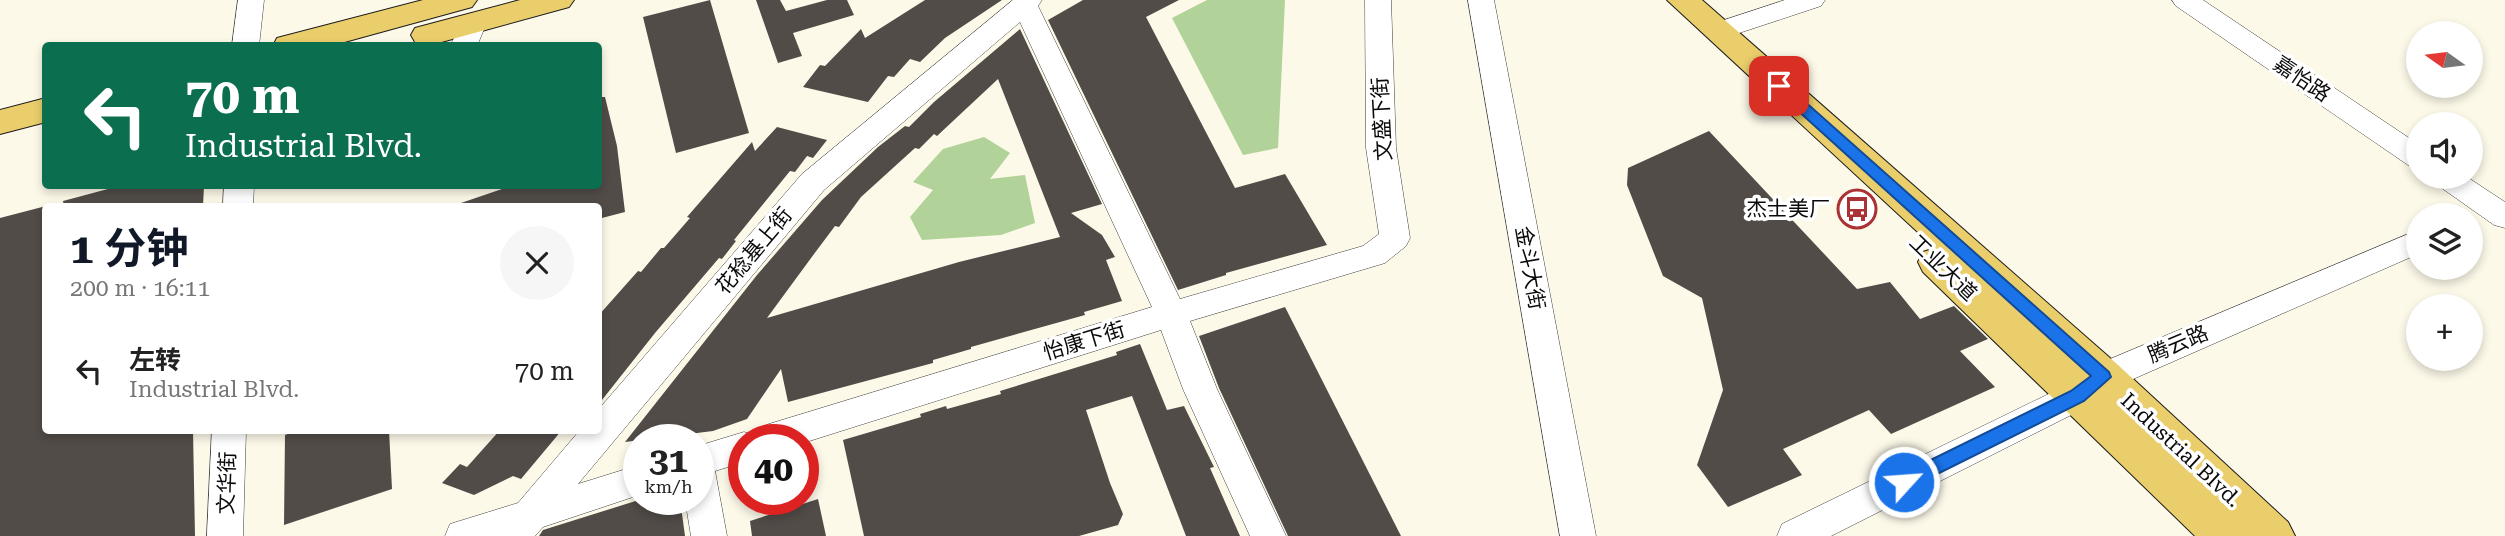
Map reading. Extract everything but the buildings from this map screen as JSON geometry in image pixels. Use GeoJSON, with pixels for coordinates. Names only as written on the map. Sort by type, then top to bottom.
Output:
{"type":"FeatureCollection","features":[{"type":"Feature","properties":{"kind":"main road"},"geometry":{"type":"LineString","coordinates":[[401,42],[558,0]]}},
{"type":"Feature","properties":{"kind":"main road","name":"工业大道"},"geometry":{"type":"LineString","coordinates":[[1661,0],[2090,386],[2225,536]]}},
{"type":"Feature","properties":{"kind":"main road","name":"Industrial Blvd."},"geometry":{"type":"LineString","coordinates":[[1683,0],[2090,386],[2272,536]]}},
{"type":"Feature","properties":{"kind":"main road"},"geometry":{"type":"LineString","coordinates":[[320,42],[466,23]]}},
{"type":"Feature","properties":{"kind":"main road"},"geometry":{"type":"LineString","coordinates":[[0,149],[24,120]]}},
{"type":"Feature","properties":{"kind":"street"},"geometry":{"type":"LineString","coordinates":[[246,42],[251,0]]}},
{"type":"Feature","properties":{"kind":"street","name":"文盛下街"},"geometry":{"type":"LineString","coordinates":[[1378,0],[1381,148],[1395,238]]}},
{"type":"Feature","properties":{"kind":"street","name":"金斗大街"},"geometry":{"type":"LineString","coordinates":[[1481,0],[1578,536]]}},
{"type":"Feature","properties":{"kind":"street"},"geometry":{"type":"LineString","coordinates":[[1718,32],[1812,0]]}},
{"type":"Feature","properties":{"kind":"street","name":"嘉怡路"},"geometry":{"type":"LineString","coordinates":[[2185,0],[2406,150]]}},
{"type":"Feature","properties":{"kind":"street"},"geometry":{"type":"LineString","coordinates":[[1027,1],[1171,314],[1200,389],[1268,536]]}},
{"type":"Feature","properties":{"kind":"street","name":"花稔基上街"},"geometry":{"type":"LineString","coordinates":[[602,431],[813,182],[1027,1]]}},
{"type":"Feature","properties":{"kind":"street"},"geometry":{"type":"LineString","coordinates":[[2462,189],[2494,212]]}},
{"type":"Feature","properties":{"kind":"street","name":"怡康下街"},"geometry":{"type":"LineString","coordinates":[[817,424],[1171,314],[1374,255],[1395,238]]}},
{"type":"Feature","properties":{"kind":"street","name":"腾云路"},"geometry":{"type":"LineString","coordinates":[[1795,536],[2090,386],[2406,247]]}},
{"type":"Feature","properties":{"kind":"street","name":"文华街"},"geometry":{"type":"LineString","coordinates":[[225,536],[229,434]]}},
{"type":"Feature","properties":{"kind":"street","name":"花稔基上街"},"geometry":{"type":"LineString","coordinates":[[522,525],[599,434]]}},
{"type":"Feature","properties":{"kind":"street"},"geometry":{"type":"LineString","coordinates":[[463,536],[522,525],[623,486]]}},
{"type":"Feature","properties":{"kind":"street"},"geometry":{"type":"LineString","coordinates":[[705,515],[709,536]]}},
{"type":"Feature","properties":{"kind":"green space"},"geometry":{"type":"Polygon","coordinates":[[[1207,0],[1285,0],[1278,148],[1243,155],[1172,18],[1207,0]]]}},
{"type":"Feature","properties":{"kind":"green space"},"geometry":{"type":"Polygon","coordinates":[[[984,137],[1010,153],[990,179],[1025,175],[1035,223],[1001,235],[922,240],[910,217],[933,190],[913,182],[943,149],[984,137]]]}},
{"type":"Feature","properties":{"kind":"place","name":"杰士美厂"},"geometry":{"type":"Point","coordinates":[1857,209]}},
{"type":"Feature","properties":{"kind":"route"},"geometry":{"type":"LineString","coordinates":[[1779,86],[2103,377],[2077,396],[1904,482]]}}]}
